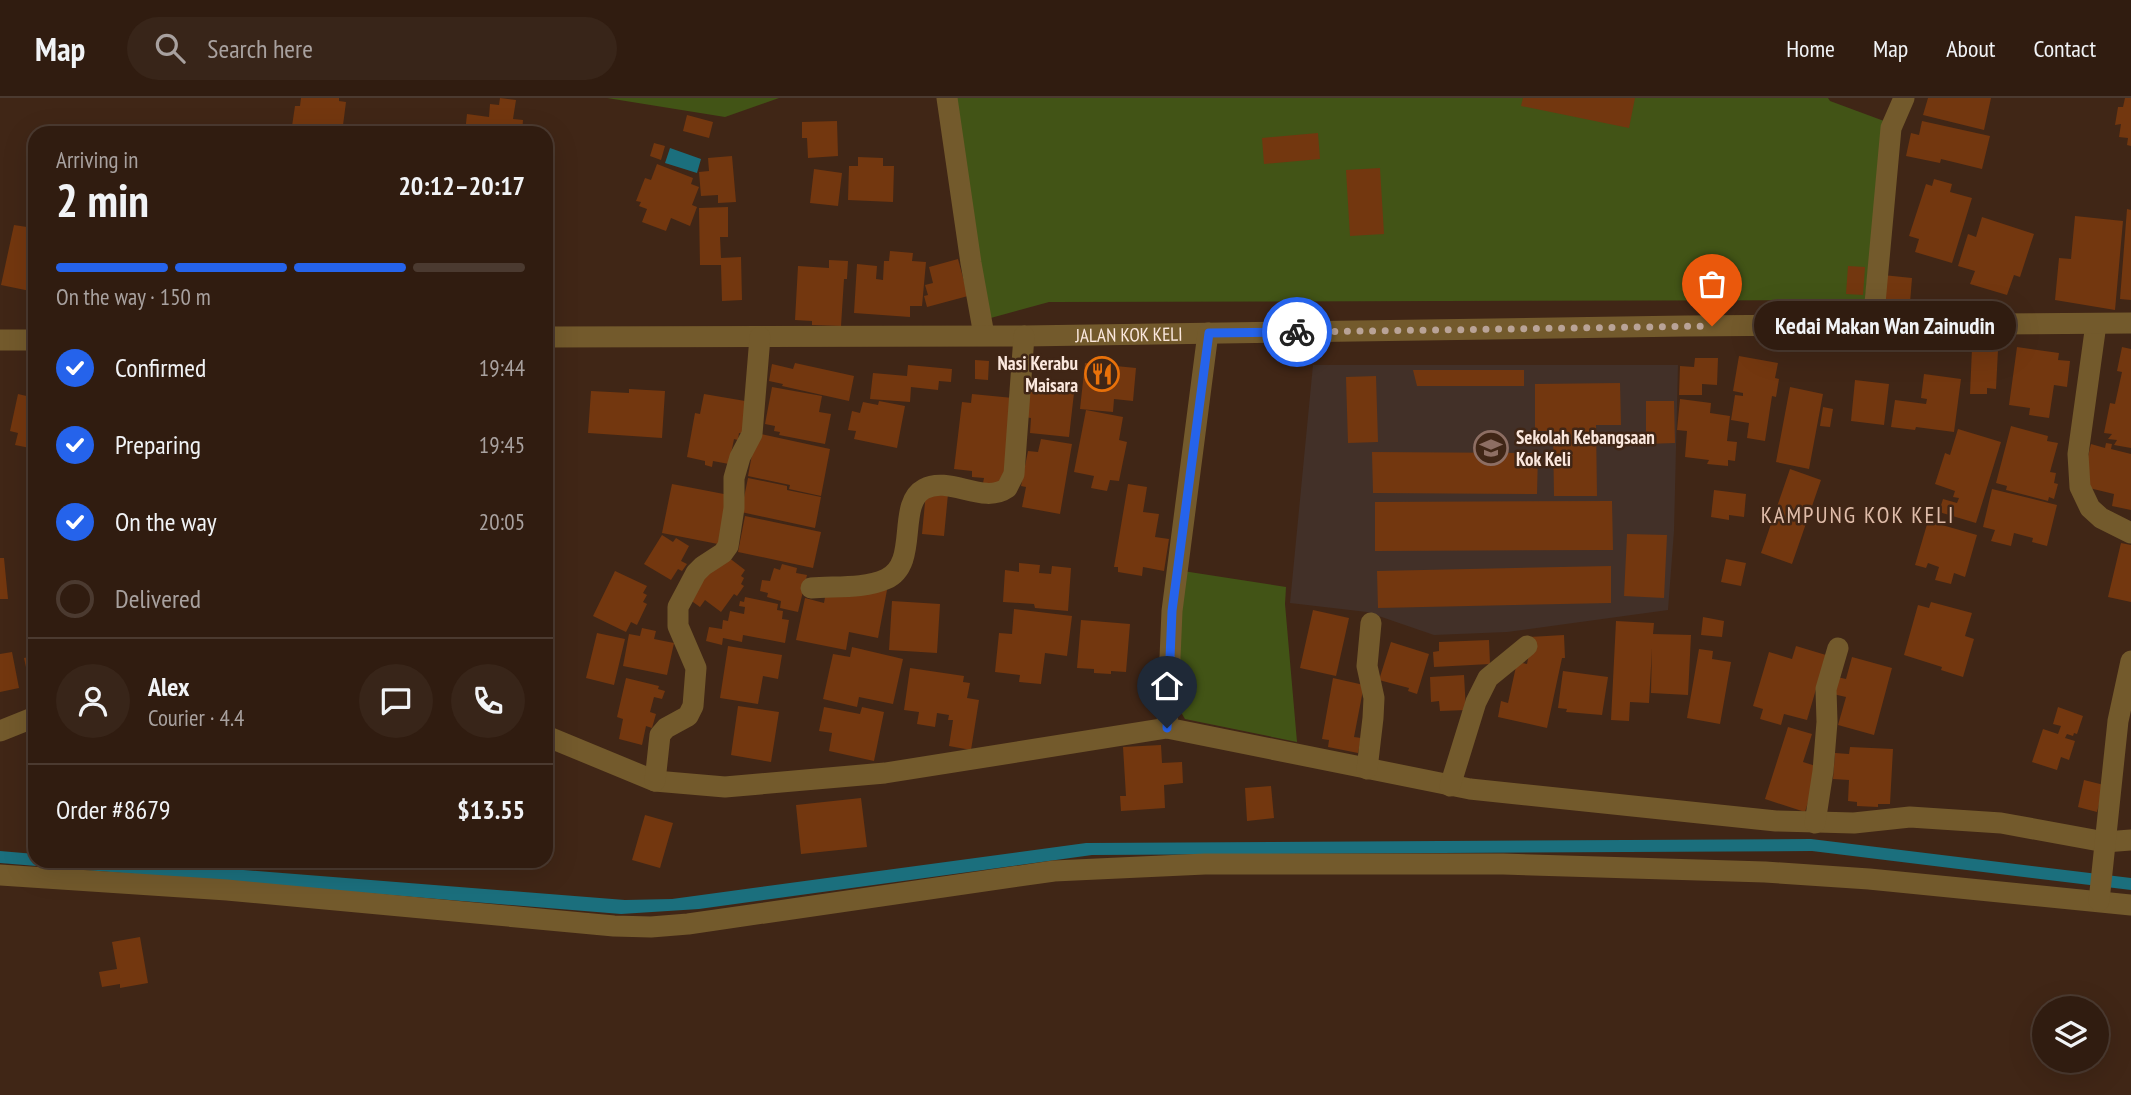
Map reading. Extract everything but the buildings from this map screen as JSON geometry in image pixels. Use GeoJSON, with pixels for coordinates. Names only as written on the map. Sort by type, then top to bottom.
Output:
{"type":"FeatureCollection","features":[{"type":"Feature","properties":{"kind":"street"},"geometry":{"type":"LineString","coordinates":[[947,98],[984,335]]}},
{"type":"Feature","properties":{"kind":"street"},"geometry":{"type":"LineString","coordinates":[[1872,325],[1891,128],[1904,98]]}},
{"type":"Feature","properties":{"kind":"street","name":"JALAN KOK KELI"},"geometry":{"type":"LineString","coordinates":[[553,337],[1024,336],[2131,323]]}},
{"type":"Feature","properties":{"kind":"street"},"geometry":{"type":"LineString","coordinates":[[2096,324],[2078,454],[2079,480],[2090,508],[2108,523],[2131,533]]}},
{"type":"Feature","properties":{"kind":"street"},"geometry":{"type":"LineString","coordinates":[[1167,728],[1172,611],[1209,333]]}},
{"type":"Feature","properties":{"kind":"street"},"geometry":{"type":"LineString","coordinates":[[811,588],[868,584],[893,576],[902,563],[914,502],[919,492],[925,488],[938,485],[985,493],[999,493],[1007,488],[1014,474],[1024,336]]}},
{"type":"Feature","properties":{"kind":"street"},"geometry":{"type":"LineString","coordinates":[[655,781],[662,730],[688,716],[693,706],[696,668],[678,626],[678,607],[696,573],[723,553],[728,546],[734,508],[734,478],[740,457],[752,434],[760,337]]}},
{"type":"Feature","properties":{"kind":"street"},"geometry":{"type":"LineString","coordinates":[[0,340],[28,340]]}},
{"type":"Feature","properties":{"kind":"street"},"geometry":{"type":"LineString","coordinates":[[1367,769],[1374,698],[1367,666],[1371,623]]}},
{"type":"Feature","properties":{"kind":"street"},"geometry":{"type":"LineString","coordinates":[[1450,786],[1476,702],[1488,678],[1527,646]]}},
{"type":"Feature","properties":{"kind":"street"},"geometry":{"type":"LineString","coordinates":[[1815,823],[1823,771],[1827,722],[1826,690],[1838,648]]}},
{"type":"Feature","properties":{"kind":"street"},"geometry":{"type":"LineString","coordinates":[[2099,898],[2118,722],[2131,662]]}},
{"type":"Feature","properties":{"kind":"street"},"geometry":{"type":"LineString","coordinates":[[0,731],[28,720]]}},
{"type":"Feature","properties":{"kind":"street"},"geometry":{"type":"LineString","coordinates":[[553,739],[655,781],[725,787],[885,773],[1167,728],[1450,786],[1776,821],[1854,823],[1910,817],[1988,822],[2105,842],[2131,840]]}},
{"type":"Feature","properties":{"kind":"street"},"geometry":{"type":"LineString","coordinates":[[0,875],[227,890],[643,927],[688,924],[1054,871],[1205,863],[1503,864],[1765,872],[2099,898],[2131,905]]}},
{"type":"Feature","properties":{"kind":"shaded area","name":"Sekolah Kebangsaan Kok Keli"},"geometry":{"type":"Polygon","coordinates":[[[1313,365],[1678,365],[1674,531],[1668,610],[1507,632],[1434,635],[1367,612],[1290,603],[1313,365]]]}},
{"type":"Feature","properties":{"kind":"green space"},"geometry":{"type":"Polygon","coordinates":[[[607,98],[779,98],[725,117],[607,98]]]}},
{"type":"Feature","properties":{"kind":"green space"},"geometry":{"type":"Polygon","coordinates":[[[954,98],[1828,98],[1884,121],[1865,300],[1049,302],[987,319],[954,98]]]}},
{"type":"Feature","properties":{"kind":"green space"},"geometry":{"type":"Polygon","coordinates":[[[1183,571],[1286,587],[1285,604],[1297,742],[1185,719],[1176,704],[1183,571]]]}},
{"type":"Feature","properties":{"kind":"water"},"geometry":{"type":"Polygon","coordinates":[[[670,148],[701,159],[697,173],[665,163],[670,148]]]}},
{"type":"Feature","properties":{"kind":"water"},"geometry":{"type":"Polygon","coordinates":[[[1811,839],[2131,878],[2131,890],[1812,851],[1092,855],[699,909],[621,914],[61,868],[218,868],[625,900],[672,899],[1086,843],[1811,839]]]}},
{"type":"Feature","properties":{"kind":"water"},"geometry":{"type":"Polygon","coordinates":[[[0,851],[28,853],[28,865],[0,863],[0,851]]]}},
{"type":"Feature","properties":{"kind":"way so far"},"geometry":{"type":"LineString","coordinates":[[1297,332],[1712,326]]}},
{"type":"Feature","properties":{"kind":"place","name":"Kedai Makan Wan Zainudin"},"geometry":{"type":"Point","coordinates":[1712,326]}},
{"type":"Feature","properties":{"kind":"place","name":"Nasi Kerabu Maisara"},"geometry":{"type":"Point","coordinates":[1102,374]}},
{"type":"Feature","properties":{"kind":"place","name":"Sekolah Kebangsaan Kok Keli"},"geometry":{"type":"Point","coordinates":[1491,448]}},
{"type":"Feature","properties":{"kind":"district","name":"KAMPUNG KOK KELI"},"geometry":{"type":"Point","coordinates":[1858,514]}},
{"type":"Feature","properties":{"kind":"route"},"geometry":{"type":"LineString","coordinates":[[1167,728],[1168,662],[1178,549],[1209,333],[1297,332]]}}]}
